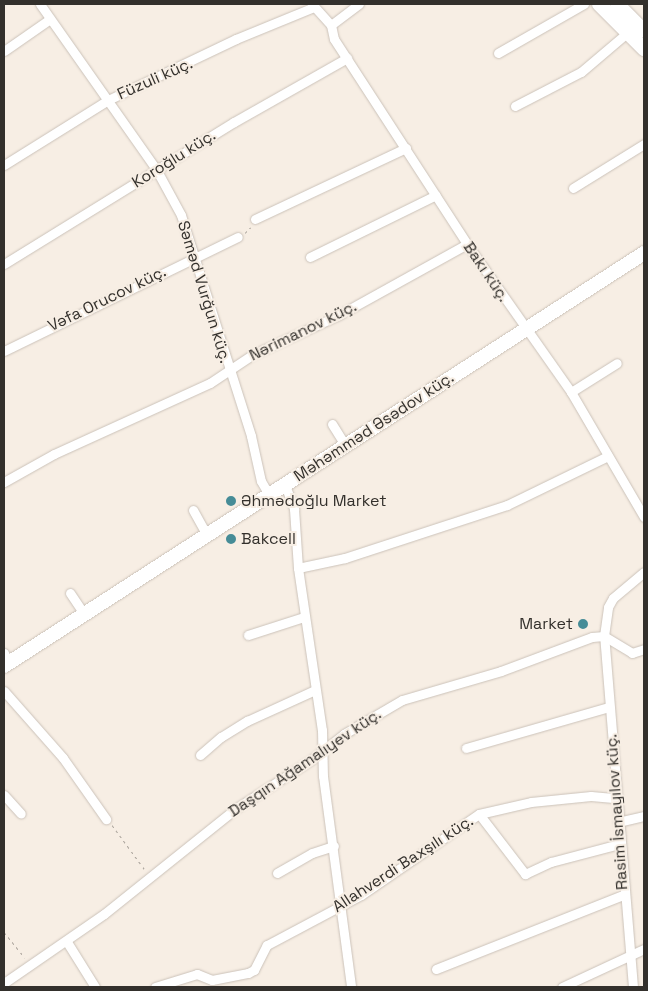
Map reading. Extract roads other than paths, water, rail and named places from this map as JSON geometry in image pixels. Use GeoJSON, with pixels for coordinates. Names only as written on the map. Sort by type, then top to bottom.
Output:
{"type":"FeatureCollection","features":[{"type":"Feature","properties":{"kind":"main road"},"geometry":{"type":"LineString","coordinates":[[599,4],[644,49]]}},
{"type":"Feature","properties":{"kind":"main road"},"geometry":{"type":"LineString","coordinates":[[617,4],[644,31]]}},
{"type":"Feature","properties":{"kind":"main road","name":"Məhəmməd Əsədov küç."},"geometry":{"type":"LineString","coordinates":[[5,661],[84,614],[208,535],[644,253]]}},
{"type":"Feature","properties":{"kind":"street","name":"Səməd Vurğun küç."},"geometry":{"type":"LineString","coordinates":[[40,4],[156,169],[181,215],[251,436],[261,482],[269,495]]}},
{"type":"Feature","properties":{"kind":"street"},"geometry":{"type":"LineString","coordinates":[[313,5],[331,25],[359,4]]}},
{"type":"Feature","properties":{"kind":"street"},"geometry":{"type":"LineString","coordinates":[[498,53],[584,4]]}},
{"type":"Feature","properties":{"kind":"street","name":"Füzuli küç."},"geometry":{"type":"LineString","coordinates":[[4,165],[108,100],[236,39],[313,5]]}},
{"type":"Feature","properties":{"kind":"street"},"geometry":{"type":"LineString","coordinates":[[4,51],[50,19]]}},
{"type":"Feature","properties":{"kind":"street","name":"Bakı küç."},"geometry":{"type":"LineString","coordinates":[[331,25],[334,39],[467,244],[571,392],[644,517]]}},
{"type":"Feature","properties":{"kind":"street"},"geometry":{"type":"LineString","coordinates":[[516,106],[581,72],[628,32]]}},
{"type":"Feature","properties":{"kind":"street","name":"Koroğlu küç."},"geometry":{"type":"LineString","coordinates":[[4,264],[156,169],[347,58]]}},
{"type":"Feature","properties":{"kind":"street"},"geometry":{"type":"LineString","coordinates":[[573,188],[644,144]]}},
{"type":"Feature","properties":{"kind":"street"},"geometry":{"type":"LineString","coordinates":[[256,219],[406,148]]}},
{"type":"Feature","properties":{"kind":"street"},"geometry":{"type":"LineString","coordinates":[[310,257],[436,195]]}},
{"type":"Feature","properties":{"kind":"street","name":"Vəfa Orucov küç."},"geometry":{"type":"LineString","coordinates":[[4,350],[195,255],[238,237]]}},
{"type":"Feature","properties":{"kind":"street","name":"Nərimanov küç."},"geometry":{"type":"LineString","coordinates":[[4,482],[54,454],[210,383],[252,355],[339,315],[467,244]]}},
{"type":"Feature","properties":{"kind":"street"},"geometry":{"type":"LineString","coordinates":[[571,392],[618,364]]}},
{"type":"Feature","properties":{"kind":"street"},"geometry":{"type":"LineString","coordinates":[[332,424],[346,446]]}},
{"type":"Feature","properties":{"kind":"street"},"geometry":{"type":"LineString","coordinates":[[298,568],[345,558],[507,505],[608,456]]}},
{"type":"Feature","properties":{"kind":"street"},"geometry":{"type":"LineString","coordinates":[[285,485],[294,509],[298,568],[322,730],[322,751],[334,846],[339,908],[351,987]]}},
{"type":"Feature","properties":{"kind":"street"},"geometry":{"type":"LineString","coordinates":[[193,510],[208,535]]}},
{"type":"Feature","properties":{"kind":"street","name":"Rasim İsmayılov küç."},"geometry":{"type":"LineString","coordinates":[[633,987],[619,844],[604,636],[608,607],[612,598],[644,572]]}},
{"type":"Feature","properties":{"kind":"street"},"geometry":{"type":"LineString","coordinates":[[70,593],[84,614]]}},
{"type":"Feature","properties":{"kind":"street"},"geometry":{"type":"LineString","coordinates":[[248,635],[304,617]]}},
{"type":"Feature","properties":{"kind":"street"},"geometry":{"type":"LineString","coordinates":[[604,636],[628,651],[644,649]]}},
{"type":"Feature","properties":{"kind":"street","name":"Daşqın Ağamalıyev küç."},"geometry":{"type":"LineString","coordinates":[[4,983],[30,964],[67,942],[234,809],[322,751],[344,734],[402,700],[501,671],[592,637],[604,636]]}},
{"type":"Feature","properties":{"kind":"street"},"geometry":{"type":"LineString","coordinates":[[200,755],[221,737],[247,721],[315,690]]}},
{"type":"Feature","properties":{"kind":"street"},"geometry":{"type":"LineString","coordinates":[[4,691],[63,758],[106,819]]}},
{"type":"Feature","properties":{"kind":"street"},"geometry":{"type":"LineString","coordinates":[[466,748],[609,707]]}},
{"type":"Feature","properties":{"kind":"street"},"geometry":{"type":"LineString","coordinates":[[4,795],[21,814]]}},
{"type":"Feature","properties":{"kind":"street","name":"Allahverdi Baxşılı küç."},"geometry":{"type":"LineString","coordinates":[[155,987],[197,974],[212,980],[248,974],[258,964],[267,945],[339,908],[479,814],[531,802],[591,796],[616,798]]}},
{"type":"Feature","properties":{"kind":"street"},"geometry":{"type":"LineString","coordinates":[[479,814],[525,874],[551,862],[619,844]]}},
{"type":"Feature","properties":{"kind":"street"},"geometry":{"type":"LineString","coordinates":[[618,822],[644,816]]}},
{"type":"Feature","properties":{"kind":"street"},"geometry":{"type":"LineString","coordinates":[[277,873],[312,853],[334,846]]}},
{"type":"Feature","properties":{"kind":"street"},"geometry":{"type":"LineString","coordinates":[[436,969],[624,895]]}},
{"type":"Feature","properties":{"kind":"street"},"geometry":{"type":"LineString","coordinates":[[67,942],[95,987]]}},
{"type":"Feature","properties":{"kind":"street"},"geometry":{"type":"LineString","coordinates":[[562,987],[644,949]]}},
{"type":"Feature","properties":{"kind":"place","name":"Əhmədoğlu Market"},"geometry":{"type":"Point","coordinates":[231,501]}},
{"type":"Feature","properties":{"kind":"place","name":"Bakcell"},"geometry":{"type":"Point","coordinates":[231,539]}},
{"type":"Feature","properties":{"kind":"place","name":"Market"},"geometry":{"type":"Point","coordinates":[583,624]}}]}
